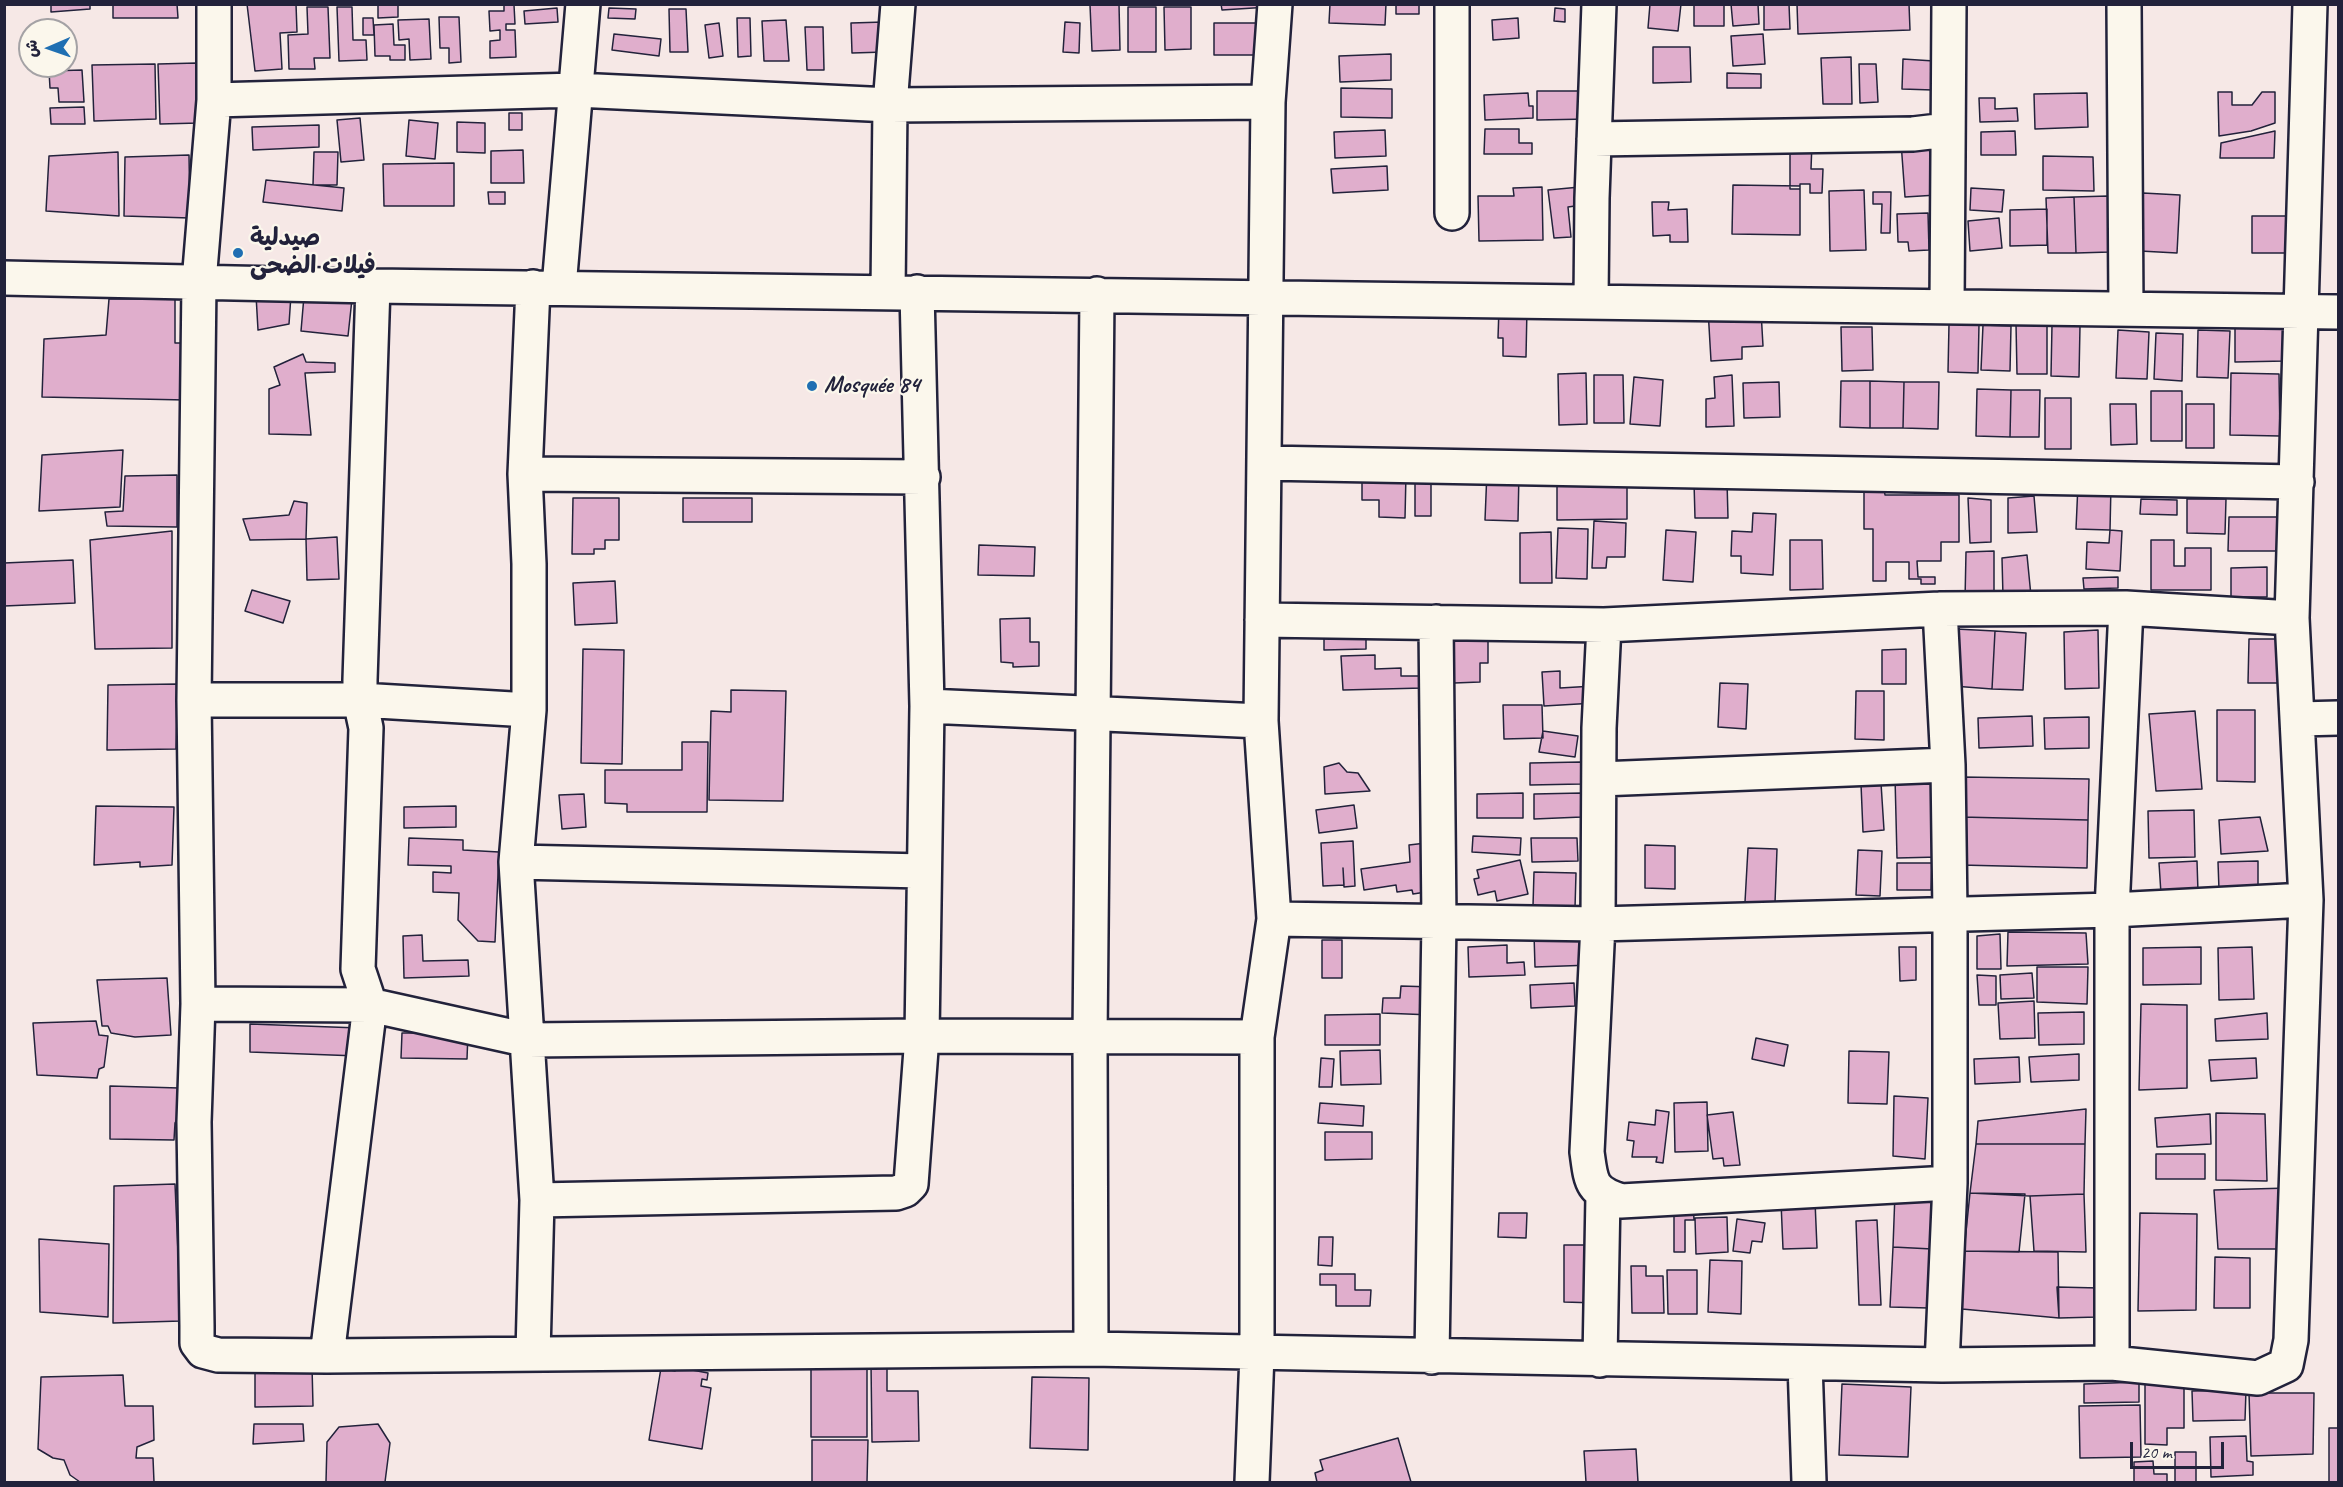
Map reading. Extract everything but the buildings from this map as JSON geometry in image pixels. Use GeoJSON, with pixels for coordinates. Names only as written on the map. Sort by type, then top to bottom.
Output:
{"type":"FeatureCollection","features":[{"type":"Feature","properties":{"kind":"street"},"geometry":{"type":"LineString","coordinates":[[214,4],[214,100],[199,282],[194,700],[198,1004],[194,1122],[197,1343],[203,1351],[218,1354],[327,1356],[1091,1349],[1257,1354],[1942,1365],[2112,1363],[2258,1378],[2286,1365],[2291,1340],[2306,900],[2299,719],[2292,618],[2297,482],[2299,311],[2310,4]]}},
{"type":"Feature","properties":{"kind":"street"},"geometry":{"type":"LineString","coordinates":[[532,1353],[537,1200],[516,862],[529,710],[529,564],[525,474],[546,287],[576,90],[583,4]]}},
{"type":"Feature","properties":{"kind":"street"},"geometry":{"type":"LineString","coordinates":[[537,1200],[896,1194],[911,1184],[922,1036],[927,706],[923,477],[902,292],[890,105],[898,4]]}},
{"type":"Feature","properties":{"kind":"street"},"geometry":{"type":"LineString","coordinates":[[1252,1482],[1257,1354],[1257,1037],[1274,919],[1261,721],[1268,102],[1275,4]]}},
{"type":"Feature","properties":{"kind":"street"},"geometry":{"type":"LineString","coordinates":[[1452,4],[1452,213]]}},
{"type":"Feature","properties":{"kind":"street"},"geometry":{"type":"LineString","coordinates":[[1591,301],[1599,4]]}},
{"type":"Feature","properties":{"kind":"street"},"geometry":{"type":"LineString","coordinates":[[1947,306],[1949,4]]}},
{"type":"Feature","properties":{"kind":"street"},"geometry":{"type":"LineString","coordinates":[[2124,4],[2126,309]]}},
{"type":"Feature","properties":{"kind":"street"},"geometry":{"type":"LineString","coordinates":[[214,100],[576,90],[890,105],[1268,102]]}},
{"type":"Feature","properties":{"kind":"street"},"geometry":{"type":"LineString","coordinates":[[1594,139],[1913,134],[1947,130]]}},
{"type":"Feature","properties":{"kind":"street"},"geometry":{"type":"LineString","coordinates":[[4,278],[373,286],[1266,296],[2338,312]]}},
{"type":"Feature","properties":{"kind":"street"},"geometry":{"type":"LineString","coordinates":[[327,1356],[370,1005],[358,969],[366,728],[360,700],[373,286]]}},
{"type":"Feature","properties":{"kind":"street"},"geometry":{"type":"LineString","coordinates":[[1091,1349],[1090,1038],[1097,294]]}},
{"type":"Feature","properties":{"kind":"street"},"geometry":{"type":"LineString","coordinates":[[1264,463],[2297,482]]}},
{"type":"Feature","properties":{"kind":"street"},"geometry":{"type":"LineString","coordinates":[[525,474],[923,477]]}},
{"type":"Feature","properties":{"kind":"street"},"geometry":{"type":"LineString","coordinates":[[1262,620],[1604,625],[1940,609],[2126,608],[2292,618]]}},
{"type":"Feature","properties":{"kind":"street"},"geometry":{"type":"LineString","coordinates":[[2112,1363],[2112,910],[2126,608]]}},
{"type":"Feature","properties":{"kind":"street"},"geometry":{"type":"LineString","coordinates":[[1940,609],[1948,765],[1950,913],[1950,1183],[1942,1365]]}},
{"type":"Feature","properties":{"kind":"street"},"geometry":{"type":"LineString","coordinates":[[1432,1357],[1439,921],[1436,622]]}},
{"type":"Feature","properties":{"kind":"street"},"geometry":{"type":"LineString","coordinates":[[1604,625],[1598,924],[1587,1152],[1592,1182],[1603,1195],[1621,1201],[1950,1183]]}},
{"type":"Feature","properties":{"kind":"street"},"geometry":{"type":"LineString","coordinates":[[194,700],[360,700],[529,710]]}},
{"type":"Feature","properties":{"kind":"street"},"geometry":{"type":"LineString","coordinates":[[927,706],[1261,721]]}},
{"type":"Feature","properties":{"kind":"street"},"geometry":{"type":"LineString","coordinates":[[2299,719],[2338,718]]}},
{"type":"Feature","properties":{"kind":"street"},"geometry":{"type":"LineString","coordinates":[[1600,779],[1948,765]]}},
{"type":"Feature","properties":{"kind":"street"},"geometry":{"type":"LineString","coordinates":[[516,862],[924,871]]}},
{"type":"Feature","properties":{"kind":"street"},"geometry":{"type":"LineString","coordinates":[[1274,919],[1598,924],[2112,910],[2306,900]]}},
{"type":"Feature","properties":{"kind":"street"},"geometry":{"type":"LineString","coordinates":[[198,1004],[370,1005],[528,1040],[922,1036],[1257,1037]]}},
{"type":"Feature","properties":{"kind":"street"},"geometry":{"type":"LineString","coordinates":[[1600,1360],[1603,1195]]}},
{"type":"Feature","properties":{"kind":"street"},"geometry":{"type":"LineString","coordinates":[[1805,1363],[1809,1482]]}},
{"type":"Feature","properties":{"kind":"place","name":"صيدلية فيلات الضحى"},"geometry":{"type":"Point","coordinates":[238,253]}},
{"type":"Feature","properties":{"kind":"place","name":"Mosquée 84"},"geometry":{"type":"Point","coordinates":[812,386]}}]}
